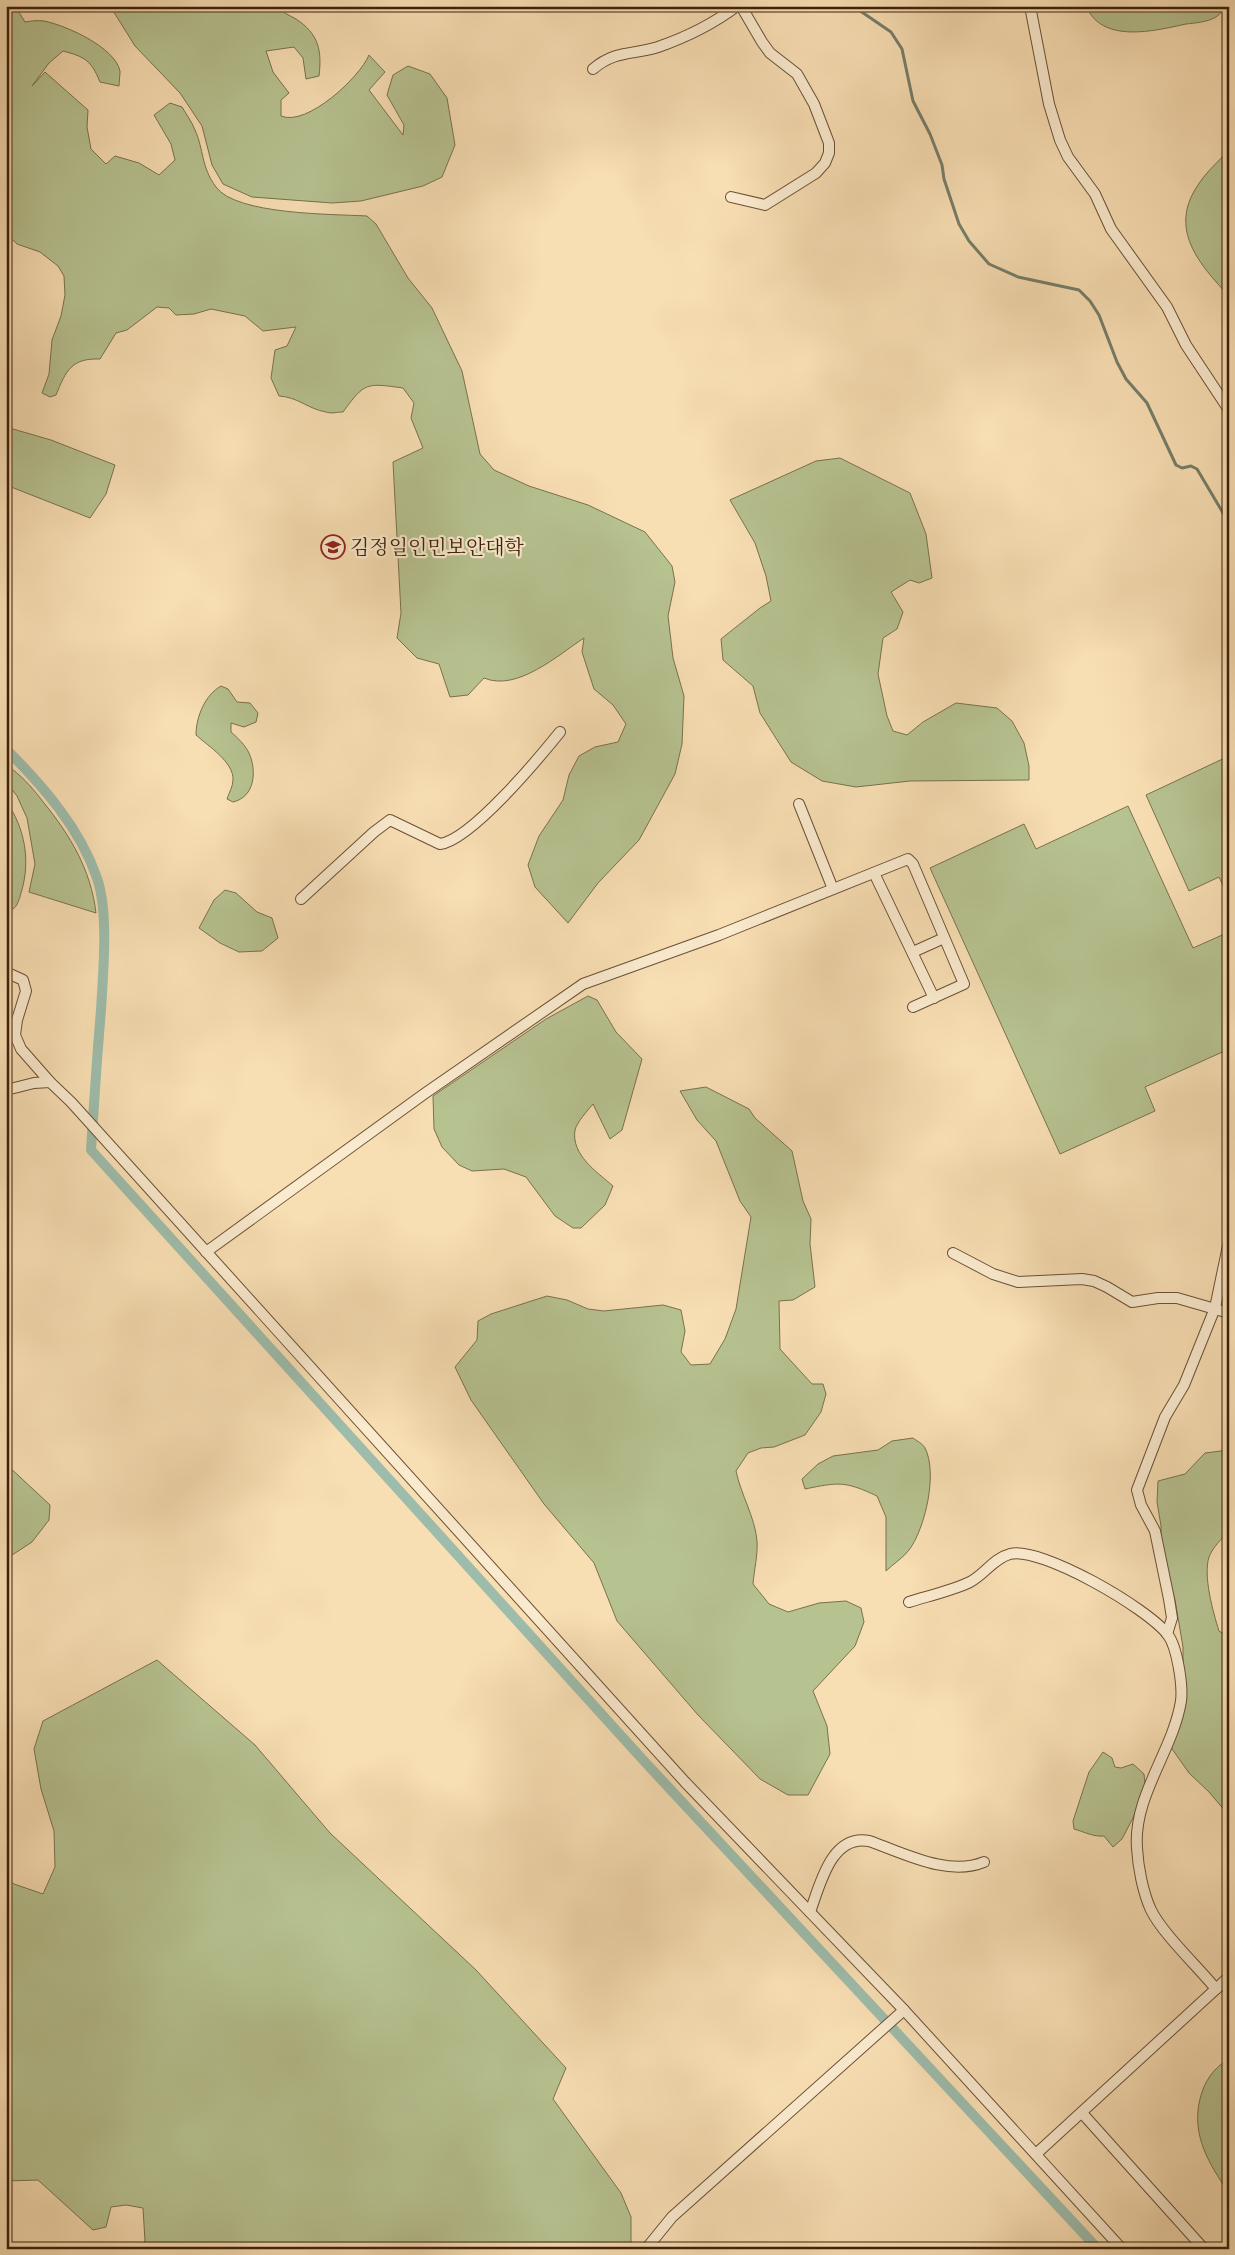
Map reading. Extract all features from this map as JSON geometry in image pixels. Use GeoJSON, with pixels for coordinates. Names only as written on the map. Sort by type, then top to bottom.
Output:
{"type":"FeatureCollection","features":[{"type":"Feature","properties":{"kind":"street"},"geometry":{"type":"LineString","coordinates":[[593,69],[603,60],[619,54],[655,48],[690,35],[737,6]]}},
{"type":"Feature","properties":{"kind":"street"},"geometry":{"type":"LineString","coordinates":[[731,197],[765,205],[816,173],[825,163],[829,153],[829,143],[814,104],[797,74],[770,53],[741,6]]}},
{"type":"Feature","properties":{"kind":"street"},"geometry":{"type":"LineString","coordinates":[[1030,6],[1048,104],[1060,140],[1068,156],[1095,194],[1111,229],[1168,307],[1186,346],[1229,410]]}},
{"type":"Feature","properties":{"kind":"street"},"geometry":{"type":"LineString","coordinates":[[301,899],[379,827],[390,820],[440,844],[458,838],[537,762],[560,732]]}},
{"type":"Feature","properties":{"kind":"street"},"geometry":{"type":"LineString","coordinates":[[799,804],[833,889]]}},
{"type":"Feature","properties":{"kind":"street"},"geometry":{"type":"LineString","coordinates":[[206,1252],[424,1094],[583,984],[719,935],[908,859],[913,864],[964,984],[913,1008]]}},
{"type":"Feature","properties":{"kind":"street"},"geometry":{"type":"LineString","coordinates":[[874,873],[934,998]]}},
{"type":"Feature","properties":{"kind":"street"},"geometry":{"type":"LineString","coordinates":[[913,952],[944,938]]}},
{"type":"Feature","properties":{"kind":"street"},"geometry":{"type":"LineString","coordinates":[[10,974],[23,980],[26,991],[17,1020],[15,1035],[22,1049],[50,1082],[84,1116],[685,1782],[810,1912],[1122,2249]]}},
{"type":"Feature","properties":{"kind":"street"},"geometry":{"type":"LineString","coordinates":[[6,1090],[34,1083],[50,1082]]}},
{"type":"Feature","properties":{"kind":"street"},"geometry":{"type":"LineString","coordinates":[[1167,1634],[1172,1618],[1155,1531],[1141,1504],[1137,1490],[1165,1416],[1184,1385],[1214,1308],[1229,1240]]}},
{"type":"Feature","properties":{"kind":"street"},"geometry":{"type":"LineString","coordinates":[[953,1253],[993,1274],[1018,1282],[1082,1279],[1107,1287],[1132,1302],[1177,1298],[1229,1313]]}},
{"type":"Feature","properties":{"kind":"street"},"geometry":{"type":"LineString","coordinates":[[909,1602],[969,1582],[1009,1554],[1022,1553],[1042,1558],[1140,1608],[1167,1634],[1174,1648],[1180,1675],[1181,1698],[1176,1722],[1154,1774],[1136,1827],[1137,1850],[1151,1910],[1162,1926],[1216,1989]]}},
{"type":"Feature","properties":{"kind":"street"},"geometry":{"type":"LineString","coordinates":[[810,1912],[837,1852],[850,1841],[860,1839],[869,1841],[946,1866],[968,1866],[984,1862]]}},
{"type":"Feature","properties":{"kind":"street"},"geometry":{"type":"LineString","coordinates":[[1036,2154],[1229,1977]]}},
{"type":"Feature","properties":{"kind":"street"},"geometry":{"type":"LineString","coordinates":[[646,2249],[672,2217],[902,2012]]}},
{"type":"Feature","properties":{"kind":"street"},"geometry":{"type":"LineString","coordinates":[[1082,2113],[1204,2249]]}},
{"type":"Feature","properties":{"kind":"green space"},"geometry":{"type":"Polygon","coordinates":[[[6,6],[17,9],[25,22],[44,21],[76,32],[99,46],[116,62],[120,71],[119,86],[100,82],[94,69],[86,60],[63,51],[49,63],[32,86],[45,72],[88,110],[87,127],[91,149],[106,164],[115,156],[139,163],[159,175],[175,160],[171,144],[154,115],[170,103],[182,107],[189,118],[198,137],[211,180],[227,196],[243,203],[264,208],[367,216],[376,224],[408,278],[432,308],[462,371],[480,454],[494,470],[529,486],[588,505],[645,532],[672,566],[675,582],[668,616],[673,658],[684,696],[682,744],[675,774],[639,840],[598,883],[568,923],[535,887],[528,865],[539,836],[563,800],[569,775],[579,756],[595,747],[618,742],[626,724],[613,705],[594,689],[582,652],[584,638],[537,670],[510,680],[497,681],[484,678],[468,695],[450,697],[439,664],[417,658],[397,638],[401,613],[393,462],[423,448],[411,418],[414,403],[403,388],[374,385],[367,387],[356,395],[343,412],[330,413],[320,410],[292,398],[279,396],[271,378],[275,350],[287,346],[296,327],[263,331],[245,316],[211,309],[194,314],[176,315],[169,308],[157,307],[127,330],[116,333],[100,359],[90,359],[76,363],[71,367],[56,395],[50,397],[42,393],[49,374],[52,340],[61,316],[65,295],[64,276],[58,266],[40,252],[17,244],[6,233],[6,6]]]}},
{"type":"Feature","properties":{"kind":"green space"},"geometry":{"type":"Polygon","coordinates":[[[110,6],[276,6],[310,31],[317,44],[320,59],[319,76],[306,79],[303,58],[294,47],[266,51],[273,72],[289,93],[281,100],[281,116],[292,117],[304,114],[331,98],[355,75],[369,55],[385,72],[369,90],[403,135],[404,125],[387,95],[393,75],[408,66],[430,74],[447,98],[455,145],[442,177],[423,186],[361,201],[332,203],[252,197],[223,184],[212,165],[202,126],[180,93],[135,46],[110,6]]]}},
{"type":"Feature","properties":{"kind":"green space"},"geometry":{"type":"Polygon","coordinates":[[[1086,6],[1227,6],[1213,19],[1159,29],[1130,32],[1104,26],[1094,18],[1086,6]]]}},
{"type":"Feature","properties":{"kind":"green space"},"geometry":{"type":"Polygon","coordinates":[[[1229,150],[1229,296],[1207,271],[1191,245],[1187,231],[1186,216],[1189,201],[1198,185],[1229,150]]]}},
{"type":"Feature","properties":{"kind":"green space"},"geometry":{"type":"Polygon","coordinates":[[[6,427],[51,440],[115,465],[106,494],[90,518],[6,485],[6,427]]]}},
{"type":"Feature","properties":{"kind":"green space"},"geometry":{"type":"Polygon","coordinates":[[[840,458],[910,493],[926,534],[932,578],[919,583],[910,580],[891,592],[903,612],[897,629],[883,638],[878,674],[887,716],[893,731],[907,735],[923,722],[956,703],[997,708],[1012,721],[1024,743],[1029,766],[1029,780],[910,781],[856,787],[822,781],[791,762],[760,713],[753,686],[723,660],[721,639],[771,601],[766,576],[755,543],[730,500],[816,461],[840,458]]]}},
{"type":"Feature","properties":{"kind":"green space"},"geometry":{"type":"Polygon","coordinates":[[[221,686],[228,689],[237,702],[250,703],[258,713],[256,722],[244,727],[231,723],[231,732],[249,753],[253,768],[250,789],[246,795],[233,802],[227,799],[233,780],[229,767],[219,755],[196,735],[202,707],[210,695],[221,686]]]}},
{"type":"Feature","properties":{"kind":"green space"},"geometry":{"type":"Polygon","coordinates":[[[1229,756],[1229,898],[1219,877],[1189,891],[1146,795],[1229,756]]]}},
{"type":"Feature","properties":{"kind":"green space"},"geometry":{"type":"Polygon","coordinates":[[[12,769],[37,794],[71,841],[89,882],[96,913],[29,892],[35,864],[27,818],[17,796],[6,782],[6,776],[12,769]]]}},
{"type":"Feature","properties":{"kind":"green space"},"geometry":{"type":"Polygon","coordinates":[[[6,801],[18,822],[26,857],[24,881],[19,898],[16,906],[9,911],[6,894],[6,801]]]}},
{"type":"Feature","properties":{"kind":"green space"},"geometry":{"type":"Polygon","coordinates":[[[1128,806],[1193,948],[1229,932],[1229,1049],[1145,1087],[1155,1111],[1060,1154],[930,868],[1024,824],[1036,849],[1128,806]]]}},
{"type":"Feature","properties":{"kind":"green space"},"geometry":{"type":"Polygon","coordinates":[[[225,890],[236,893],[257,912],[272,918],[278,938],[262,951],[239,952],[220,943],[199,928],[214,900],[225,890]]]}},
{"type":"Feature","properties":{"kind":"green space"},"geometry":{"type":"Polygon","coordinates":[[[588,996],[597,1000],[616,1032],[642,1059],[622,1130],[610,1139],[593,1104],[576,1127],[575,1139],[581,1155],[593,1169],[613,1186],[605,1205],[581,1228],[573,1228],[555,1216],[526,1177],[504,1169],[472,1171],[459,1165],[442,1147],[434,1129],[433,1096],[546,1019],[588,996]]]}},
{"type":"Feature","properties":{"kind":"green space"},"geometry":{"type":"Polygon","coordinates":[[[706,1087],[749,1109],[755,1118],[792,1151],[803,1201],[811,1219],[810,1244],[815,1287],[793,1300],[779,1301],[780,1349],[812,1384],[823,1384],[826,1394],[821,1412],[805,1435],[774,1447],[761,1448],[748,1453],[736,1471],[756,1532],[757,1552],[753,1584],[769,1604],[788,1612],[819,1603],[846,1601],[861,1608],[864,1622],[855,1646],[813,1691],[827,1726],[830,1754],[808,1795],[788,1795],[760,1779],[698,1715],[617,1621],[594,1563],[544,1504],[471,1400],[455,1367],[477,1340],[478,1321],[491,1314],[547,1296],[567,1300],[588,1309],[604,1311],[663,1305],[681,1310],[685,1331],[681,1352],[691,1365],[710,1364],[725,1339],[736,1309],[751,1217],[740,1201],[716,1141],[697,1120],[680,1091],[706,1087]]]}},
{"type":"Feature","properties":{"kind":"green space"},"geometry":{"type":"Polygon","coordinates":[[[913,1438],[924,1447],[929,1459],[930,1486],[925,1515],[915,1541],[907,1553],[886,1571],[886,1517],[877,1496],[842,1484],[805,1489],[802,1479],[818,1464],[833,1456],[878,1450],[892,1441],[913,1438]]]}},
{"type":"Feature","properties":{"kind":"green space"},"geometry":{"type":"Polygon","coordinates":[[[1229,1450],[1229,1532],[1217,1543],[1211,1553],[1207,1565],[1207,1574],[1219,1631],[1229,1637],[1229,1813],[1189,1773],[1170,1746],[1183,1677],[1183,1647],[1175,1600],[1161,1556],[1161,1526],[1157,1502],[1158,1481],[1185,1474],[1205,1453],[1229,1450]]]}},
{"type":"Feature","properties":{"kind":"green space"},"geometry":{"type":"Polygon","coordinates":[[[6,1464],[50,1505],[49,1520],[32,1542],[6,1559],[6,1464]]]}},
{"type":"Feature","properties":{"kind":"green space"},"geometry":{"type":"Polygon","coordinates":[[[157,1660],[255,1745],[330,1833],[476,1970],[566,2068],[553,2099],[621,2193],[631,2217],[631,2248],[140,2249],[145,2241],[143,2208],[126,2205],[111,2207],[106,2227],[93,2230],[38,2180],[6,2181],[6,1877],[14,1884],[43,1894],[55,1867],[54,1831],[41,1789],[34,1749],[43,1721],[157,1660]]]}},
{"type":"Feature","properties":{"kind":"green space"},"geometry":{"type":"Polygon","coordinates":[[[1103,1752],[1112,1758],[1115,1767],[1121,1768],[1133,1764],[1144,1774],[1146,1793],[1122,1839],[1113,1847],[1104,1836],[1093,1835],[1074,1829],[1073,1821],[1089,1772],[1103,1752]]]}},
{"type":"Feature","properties":{"kind":"green space"},"geometry":{"type":"Polygon","coordinates":[[[1229,2059],[1229,2193],[1204,2149],[1198,2125],[1198,2112],[1200,2099],[1207,2081],[1218,2067],[1229,2059]]]}},
{"type":"Feature","properties":{"kind":"waterway"},"geometry":{"type":"LineString","coordinates":[[853,6],[891,32],[902,49],[913,101],[930,134],[942,165],[944,179],[959,224],[969,241],[989,264],[1018,277],[1079,290],[1090,301],[1099,315],[1117,362],[1126,379],[1147,403],[1176,465],[1182,468],[1191,466],[1197,469],[1229,523]]}},
{"type":"Feature","properties":{"kind":"waterway"},"geometry":{"type":"LineString","coordinates":[[6,749],[47,793],[70,825],[90,860],[101,892],[104,925],[104,961],[91,1150],[644,1761],[1098,2249]]}},
{"type":"Feature","properties":{"kind":"place","name":"김정일인민보안대학"},"geometry":{"type":"Point","coordinates":[333,547]}}]}
